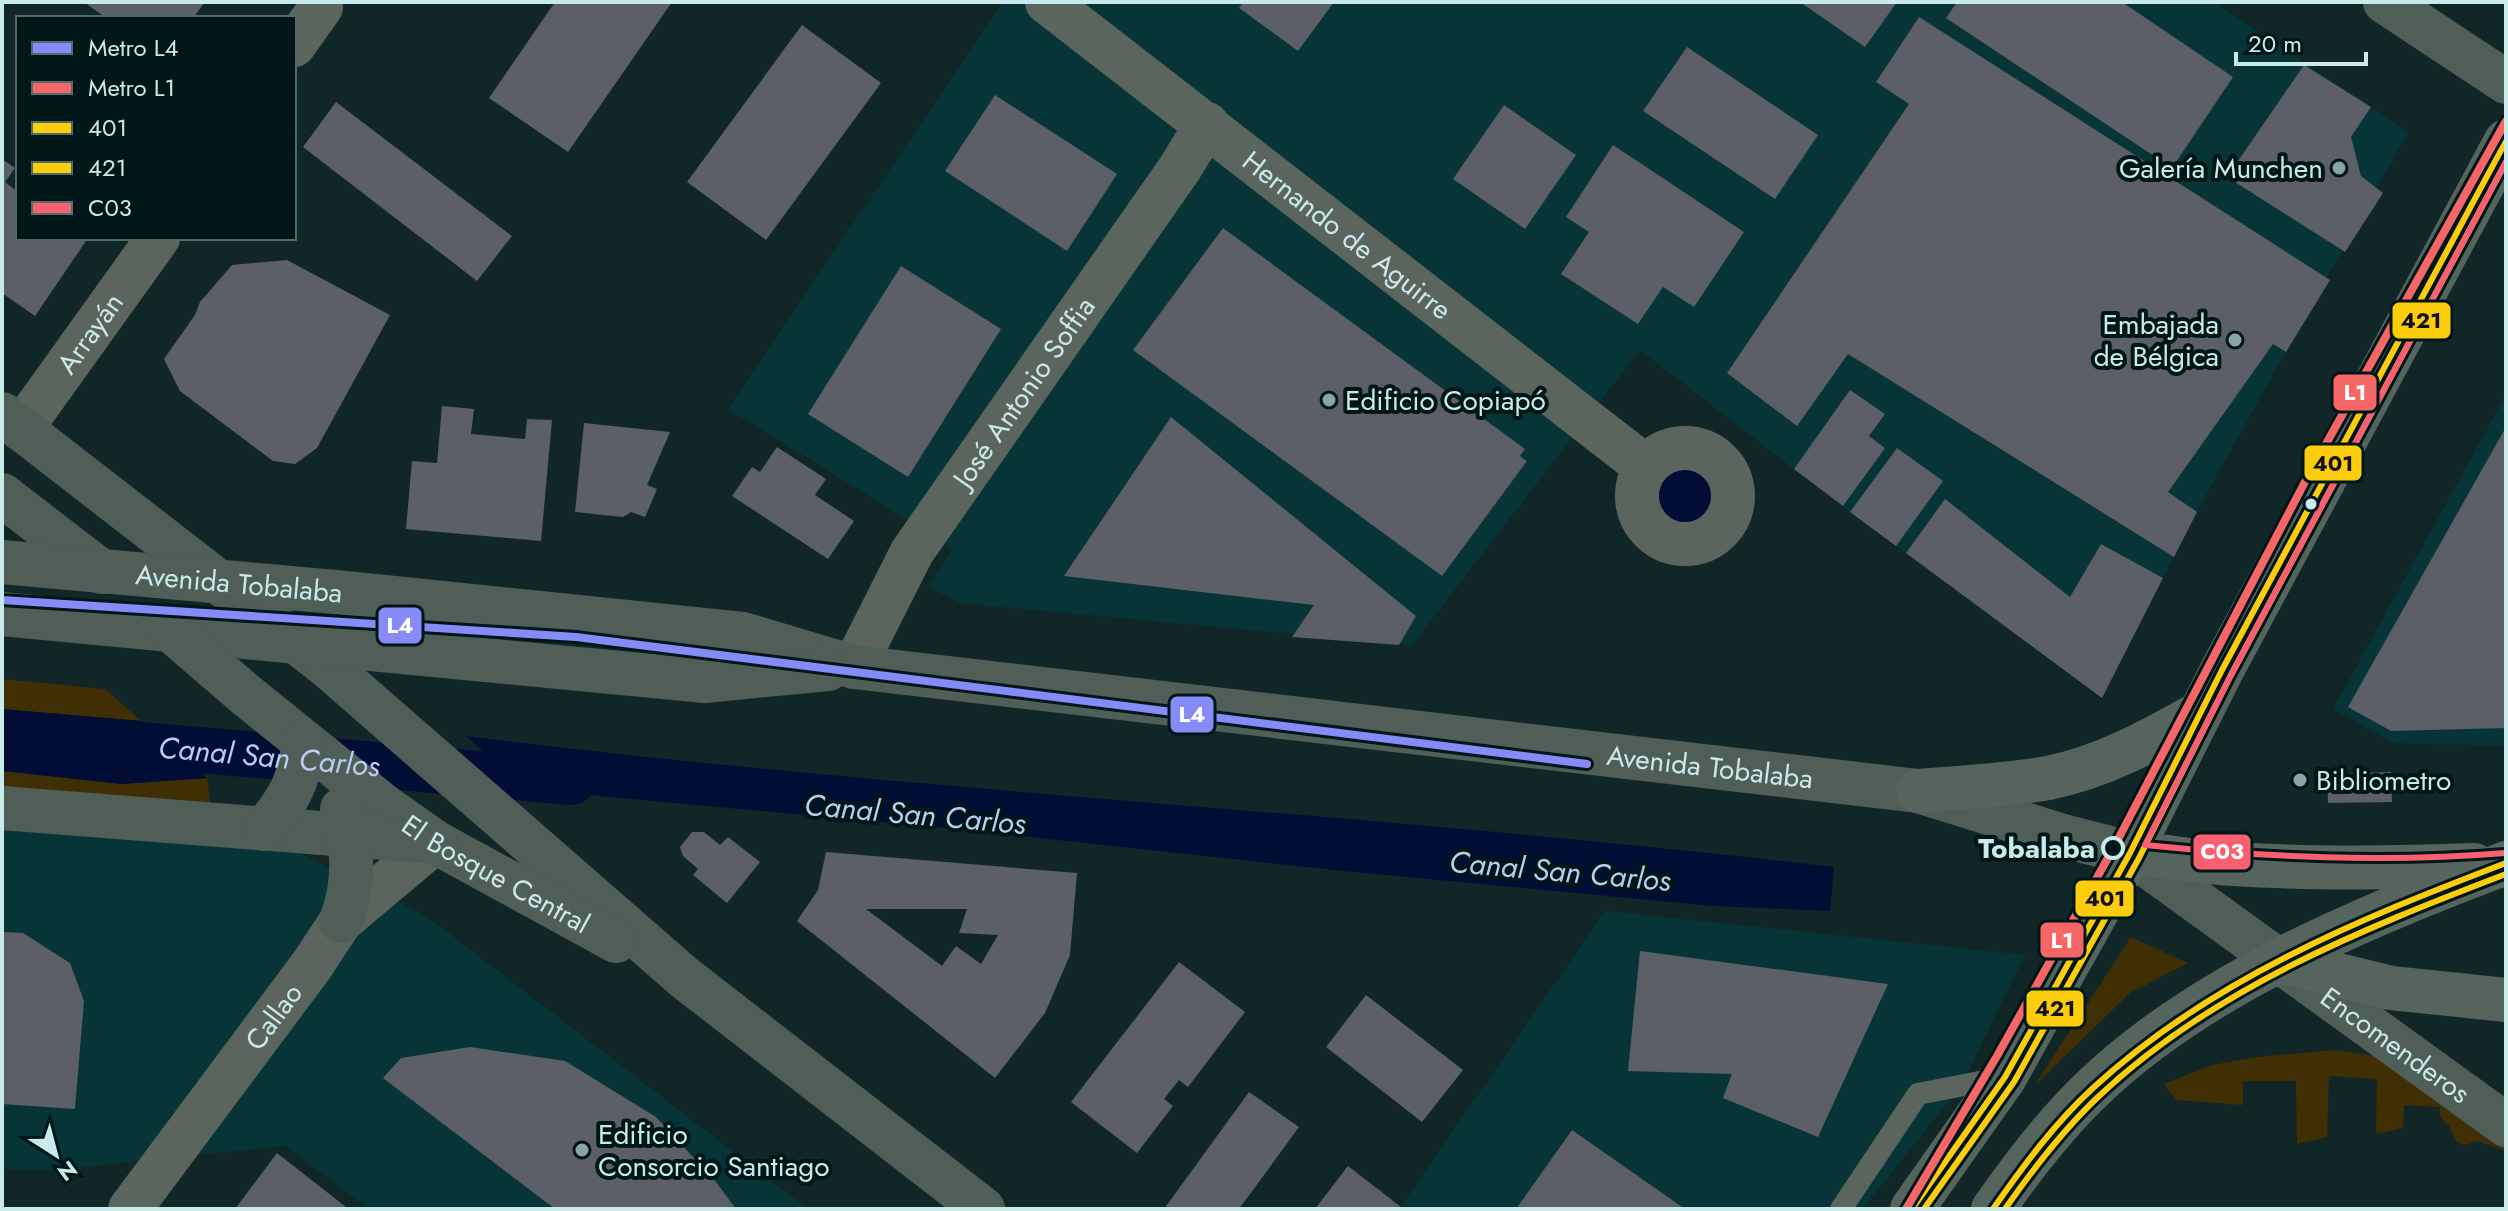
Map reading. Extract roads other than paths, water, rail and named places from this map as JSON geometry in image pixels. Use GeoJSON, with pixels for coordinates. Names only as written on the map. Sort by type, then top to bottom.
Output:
{"type":"FeatureCollection","features":[{"type":"Feature","properties":{"kind":"main road"},"geometry":{"type":"LineString","coordinates":[[2385,2],[2506,82]]}},
{"type":"Feature","properties":{"kind":"main road"},"geometry":{"type":"LineString","coordinates":[[1912,1209],[2005,1077],[2130,853],[2200,713],[2506,141]]}},
{"type":"Feature","properties":{"kind":"main road","name":"El Bosque Central"},"geometry":{"type":"LineString","coordinates":[[8,425],[220,581],[312,654],[685,978],[983,1209]]}},
{"type":"Feature","properties":{"kind":"main road","name":"El Bosque Central"},"geometry":{"type":"LineString","coordinates":[[2,495],[99,570],[246,695],[306,761],[384,806],[435,842],[685,978]]}},
{"type":"Feature","properties":{"kind":"main road","name":"Avenida Tobalaba"},"geometry":{"type":"LineString","coordinates":[[2,562],[743,634],[854,667],[1918,791],[2063,836],[2130,853]]}},
{"type":"Feature","properties":{"kind":"main road","name":"Avenida Tobalaba"},"geometry":{"type":"LineString","coordinates":[[2,614],[170,629],[312,654],[705,681],[854,667]]}},
{"type":"Feature","properties":{"kind":"main road"},"geometry":{"type":"LineString","coordinates":[[1918,791],[2049,778],[2120,755],[2200,713]]}},
{"type":"Feature","properties":{"kind":"main road"},"geometry":{"type":"LineString","coordinates":[[264,829],[306,761],[338,794],[348,836],[352,879],[341,921]]}},
{"type":"Feature","properties":{"kind":"main road"},"geometry":{"type":"LineString","coordinates":[[2,808],[435,842],[548,857]]}},
{"type":"Feature","properties":{"kind":"main road"},"geometry":{"type":"LineString","coordinates":[[2130,853],[2231,864],[2286,866],[2390,868],[2505,864]]}},
{"type":"Feature","properties":{"kind":"main road","name":"Encomenderos"},"geometry":{"type":"LineString","coordinates":[[2130,853],[2506,1125]]}},
{"type":"Feature","properties":{"kind":"main road"},"geometry":{"type":"LineString","coordinates":[[1993,1209],[2053,1131],[2119,1064],[2202,1004],[2280,961],[2381,914],[2505,864]]}},
{"type":"Feature","properties":{"kind":"main road"},"geometry":{"type":"LineString","coordinates":[[2280,961],[2391,988],[2506,1000]]}},
{"type":"Feature","properties":{"kind":"street","name":"Hernando de Aguirre"},"geometry":{"type":"LineString","coordinates":[[1047,2],[1646,467]]}},
{"type":"Feature","properties":{"kind":"street"},"geometry":{"type":"LineString","coordinates":[[296,42],[321,7]]}},
{"type":"Feature","properties":{"kind":"street","name":"José Antonio Soffia"},"geometry":{"type":"LineString","coordinates":[[854,667],[912,552],[1180,168],[1207,124]]}},
{"type":"Feature","properties":{"kind":"street","name":"Arrayán"},"geometry":{"type":"LineString","coordinates":[[8,425],[156,240]]}},
{"type":"Feature","properties":{"kind":"street","name":"Callao"},"geometry":{"type":"LineString","coordinates":[[130,1209],[312,965],[341,921],[435,842]]}},
{"type":"Feature","properties":{"kind":"lane"},"geometry":{"type":"LineString","coordinates":[[1841,1209],[1918,1094],[2005,1077]]}},
{"type":"Feature","properties":{"kind":"water"},"geometry":{"type":"Polygon","coordinates":[[[1688,464],[1701,467],[1711,474],[1718,484],[1721,497],[1718,510],[1711,520],[1701,527],[1688,530],[1675,527],[1665,520],[1658,510],[1655,497],[1658,484],[1665,474],[1675,467],[1688,464]]]}},
{"type":"Feature","properties":{"kind":"water"},"geometry":{"type":"Polygon","coordinates":[[[2,709],[141,721],[207,778],[122,784],[2,771],[2,709]]]}},
{"type":"Feature","properties":{"kind":"water"},"geometry":{"type":"Polygon","coordinates":[[[466,736],[808,773],[1492,832],[1834,867],[1830,911],[1713,906],[1343,871],[966,830],[525,789],[466,736]]]}},
{"type":"Feature","properties":{"kind":"waterway","name":"Canal San Carlos"},"geometry":{"type":"LineString","coordinates":[[2,733],[572,782]]}},
{"type":"Feature","properties":{"kind":"metro line","name":"L1"},"geometry":{"type":"LineString","coordinates":[[1906,1209],[1997,1056],[2113,849],[2307,478],[2506,121]]}},
{"type":"Feature","properties":{"kind":"metro line","name":"L4"},"geometry":{"type":"LineString","coordinates":[[2,600],[576,637],[1587,764]]}},
{"type":"Feature","properties":{"kind":"place","name":"Galería Munchen"},"geometry":{"type":"Point","coordinates":[2339,168]}},
{"type":"Feature","properties":{"kind":"place","name":"Embajada de Bélgica"},"geometry":{"type":"Point","coordinates":[2235,340]}},
{"type":"Feature","properties":{"kind":"place","name":"Edificio Copiapó"},"geometry":{"type":"Point","coordinates":[1329,400]}},
{"type":"Feature","properties":{"kind":"place","name":"Bibliometro"},"geometry":{"type":"Point","coordinates":[2300,780]}},
{"type":"Feature","properties":{"kind":"place","name":"Tobalaba"},"geometry":{"type":"Point","coordinates":[2113,848]}},
{"type":"Feature","properties":{"kind":"place","name":"Edificio Consorcio Santiago"},"geometry":{"type":"Point","coordinates":[582,1150]}}]}
